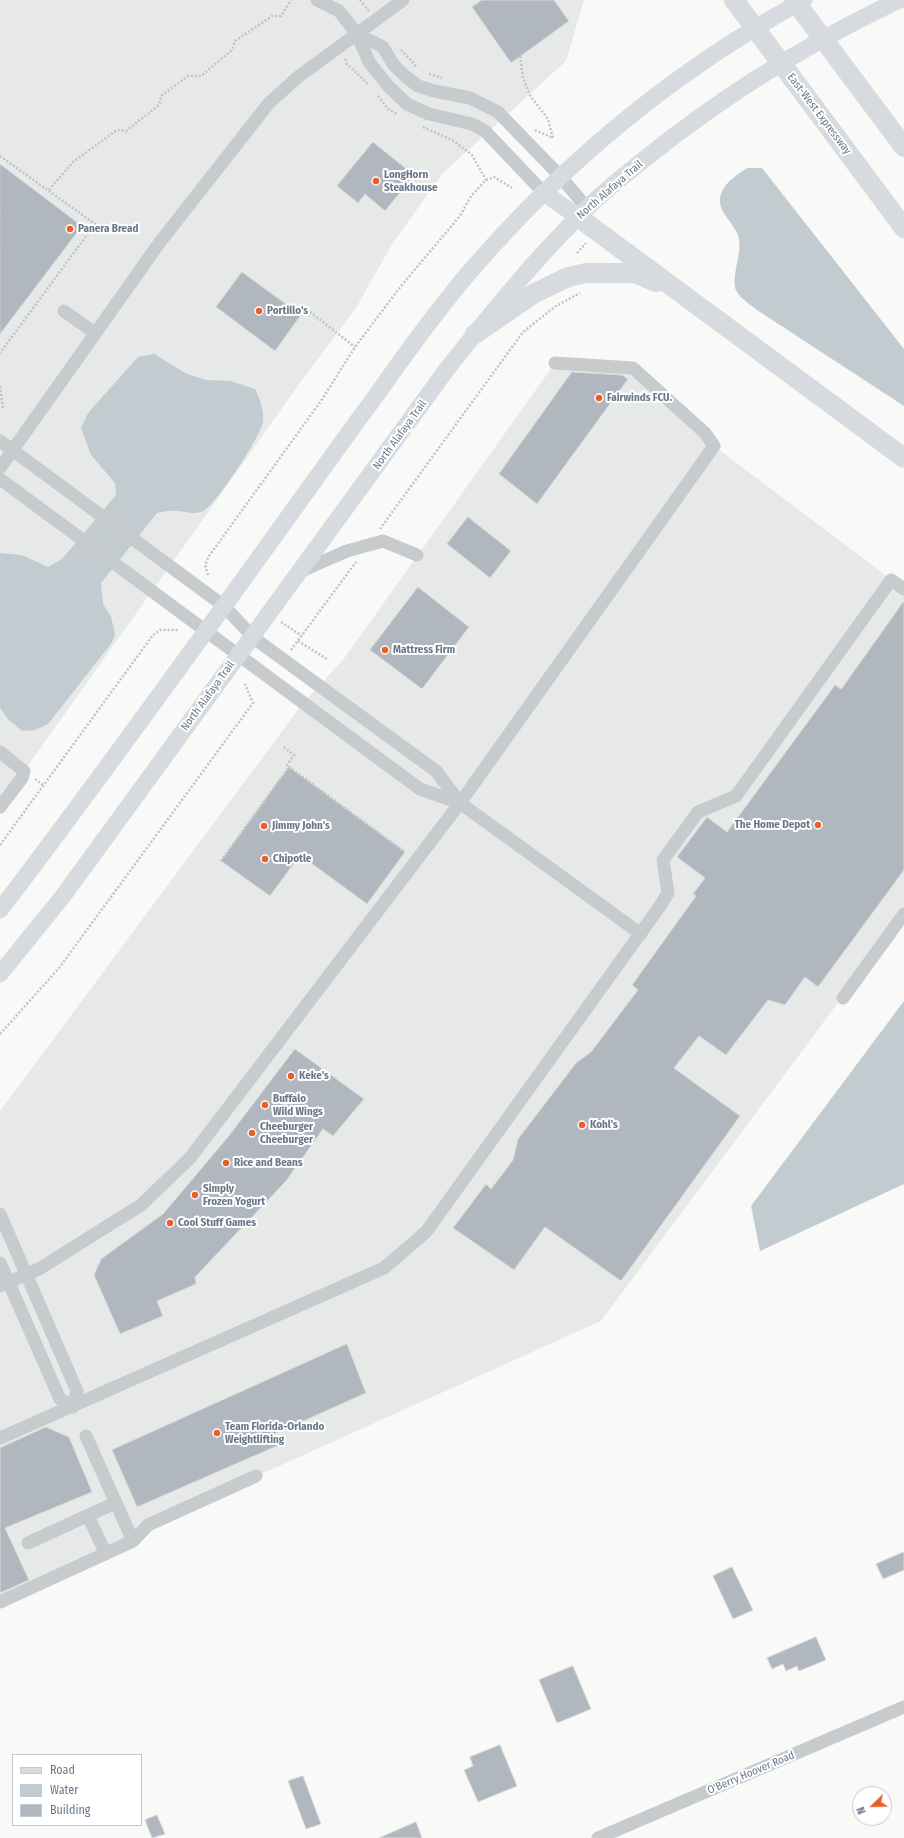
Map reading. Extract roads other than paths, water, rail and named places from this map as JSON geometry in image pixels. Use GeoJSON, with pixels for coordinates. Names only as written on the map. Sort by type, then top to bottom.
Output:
{"type":"FeatureCollection","features":[{"type":"Feature","properties":{"kind":"highway"},"geometry":{"type":"LineString","coordinates":[[794,0],[904,147]]}},
{"type":"Feature","properties":{"kind":"highway","name":"East-West Expressway"},"geometry":{"type":"LineString","coordinates":[[737,3],[904,228]]}},
{"type":"Feature","properties":{"kind":"highway"},"geometry":{"type":"LineString","coordinates":[[583,213],[682,293],[904,458]]}},
{"type":"Feature","properties":{"kind":"highway"},"geometry":{"type":"LineString","coordinates":[[475,334],[533,294],[568,277],[586,273],[635,273],[682,293]]}},
{"type":"Feature","properties":{"kind":"main road"},"geometry":{"type":"LineString","coordinates":[[0,910],[206,631],[431,320],[501,236],[560,176],[637,110],[685,74],[733,41],[804,0]]}},
{"type":"Feature","properties":{"kind":"main road","name":"North Alafaya Trail"},"geometry":{"type":"LineString","coordinates":[[0,974],[63,896],[238,655],[475,334],[540,257],[583,213],[672,137],[746,85],[812,44],[899,0]]}},
{"type":"Feature","properties":{"kind":"main road"},"geometry":{"type":"LineString","coordinates":[[543,192],[583,213]]}},
{"type":"Feature","properties":{"kind":"street"},"geometry":{"type":"LineString","coordinates":[[318,0],[339,11],[357,34],[369,62],[389,86],[407,104],[429,114],[472,124],[485,131],[543,192]]}},
{"type":"Feature","properties":{"kind":"street"},"geometry":{"type":"LineString","coordinates":[[0,468],[160,242],[270,103],[298,77],[403,0]]}},
{"type":"Feature","properties":{"kind":"street"},"geometry":{"type":"LineString","coordinates":[[357,34],[383,47],[397,68],[418,86],[434,91],[470,98],[498,112],[560,176],[583,213]]}},
{"type":"Feature","properties":{"kind":"street"},"geometry":{"type":"LineString","coordinates":[[64,311],[95,333]]}},
{"type":"Feature","properties":{"kind":"street"},"geometry":{"type":"LineString","coordinates":[[4,1284],[39,1269],[140,1205],[190,1158],[460,803],[714,446],[705,433],[632,368],[555,363]]}},
{"type":"Feature","properties":{"kind":"street"},"geometry":{"type":"LineString","coordinates":[[0,441],[85,502],[224,606],[252,636],[436,771],[460,803]]}},
{"type":"Feature","properties":{"kind":"street"},"geometry":{"type":"LineString","coordinates":[[0,478],[420,789],[460,803],[641,934]]}},
{"type":"Feature","properties":{"kind":"street"},"geometry":{"type":"LineString","coordinates":[[301,571],[346,551],[383,541],[417,555]]}},
{"type":"Feature","properties":{"kind":"street"},"geometry":{"type":"LineString","coordinates":[[0,1438],[384,1268],[426,1232],[641,934],[668,893],[663,860],[698,812],[736,796],[891,580],[904,589]]}},
{"type":"Feature","properties":{"kind":"street"},"geometry":{"type":"LineString","coordinates":[[0,752],[20,766],[24,771],[22,778],[0,807]]}},
{"type":"Feature","properties":{"kind":"street"},"geometry":{"type":"LineString","coordinates":[[843,998],[904,914]]}},
{"type":"Feature","properties":{"kind":"street"},"geometry":{"type":"LineString","coordinates":[[0,1214],[77,1392],[72,1407]]}},
{"type":"Feature","properties":{"kind":"street"},"geometry":{"type":"LineString","coordinates":[[0,1263],[4,1284],[60,1399],[72,1407]]}},
{"type":"Feature","properties":{"kind":"street"},"geometry":{"type":"LineString","coordinates":[[86,1436],[133,1541]]}},
{"type":"Feature","properties":{"kind":"street"},"geometry":{"type":"LineString","coordinates":[[0,1602],[133,1541],[148,1525],[256,1476]]}},
{"type":"Feature","properties":{"kind":"street"},"geometry":{"type":"LineString","coordinates":[[28,1543],[116,1503]]}},
{"type":"Feature","properties":{"kind":"street"},"geometry":{"type":"LineString","coordinates":[[88,1516],[106,1554]]}},
{"type":"Feature","properties":{"kind":"street","name":"O'Berry Hoover Road"},"geometry":{"type":"LineString","coordinates":[[598,1838],[904,1707]]}},
{"type":"Feature","properties":{"kind":"water"},"geometry":{"type":"Polygon","coordinates":[[[747,168],[762,168],[904,349],[904,406],[757,310],[737,292],[735,287],[735,273],[739,249],[738,235],[722,210],[720,200],[723,189],[735,176],[747,168]]]}},
{"type":"Feature","properties":{"kind":"water"},"geometry":{"type":"Polygon","coordinates":[[[154,354],[187,374],[206,380],[230,381],[255,389],[263,412],[261,429],[238,468],[219,495],[205,510],[198,513],[170,511],[157,513],[101,583],[103,604],[111,617],[115,636],[110,645],[48,724],[35,730],[22,731],[8,719],[0,708],[0,553],[22,555],[48,567],[62,559],[116,495],[115,483],[91,455],[81,428],[88,413],[138,357],[154,354]]]}},
{"type":"Feature","properties":{"kind":"water"},"geometry":{"type":"Polygon","coordinates":[[[904,1001],[904,1184],[760,1251],[751,1206],[904,1001]]]}},
{"type":"Feature","properties":{"kind":"place","name":"LongHorn Steakhouse"},"geometry":{"type":"Point","coordinates":[376,181]}},
{"type":"Feature","properties":{"kind":"place","name":"Panera Bread"},"geometry":{"type":"Point","coordinates":[70,229]}},
{"type":"Feature","properties":{"kind":"place","name":"Portillo's"},"geometry":{"type":"Point","coordinates":[259,311]}},
{"type":"Feature","properties":{"kind":"place","name":"Fairwinds FCU."},"geometry":{"type":"Point","coordinates":[599,398]}},
{"type":"Feature","properties":{"kind":"place","name":"Mattress Firm"},"geometry":{"type":"Point","coordinates":[385,650]}},
{"type":"Feature","properties":{"kind":"place","name":"The Home Depot"},"geometry":{"type":"Point","coordinates":[818,825]}},
{"type":"Feature","properties":{"kind":"place","name":"Jimmy John's"},"geometry":{"type":"Point","coordinates":[264,826]}},
{"type":"Feature","properties":{"kind":"place","name":"Chipotle"},"geometry":{"type":"Point","coordinates":[265,859]}},
{"type":"Feature","properties":{"kind":"place","name":"Keke's"},"geometry":{"type":"Point","coordinates":[291,1076]}},
{"type":"Feature","properties":{"kind":"place","name":"Buffalo Wild Wings"},"geometry":{"type":"Point","coordinates":[265,1105]}},
{"type":"Feature","properties":{"kind":"place","name":"Kohl's"},"geometry":{"type":"Point","coordinates":[582,1125]}},
{"type":"Feature","properties":{"kind":"place","name":"Cheeburger Cheeburger"},"geometry":{"type":"Point","coordinates":[252,1133]}},
{"type":"Feature","properties":{"kind":"place","name":"Rice and Beans"},"geometry":{"type":"Point","coordinates":[226,1163]}},
{"type":"Feature","properties":{"kind":"place","name":"Simply Frozen Yogurt"},"geometry":{"type":"Point","coordinates":[195,1195]}},
{"type":"Feature","properties":{"kind":"place","name":"Cool Stuff Games"},"geometry":{"type":"Point","coordinates":[170,1223]}},
{"type":"Feature","properties":{"kind":"place","name":"Team Florida-Orlando Weightlifting"},"geometry":{"type":"Point","coordinates":[217,1433]}}]}
